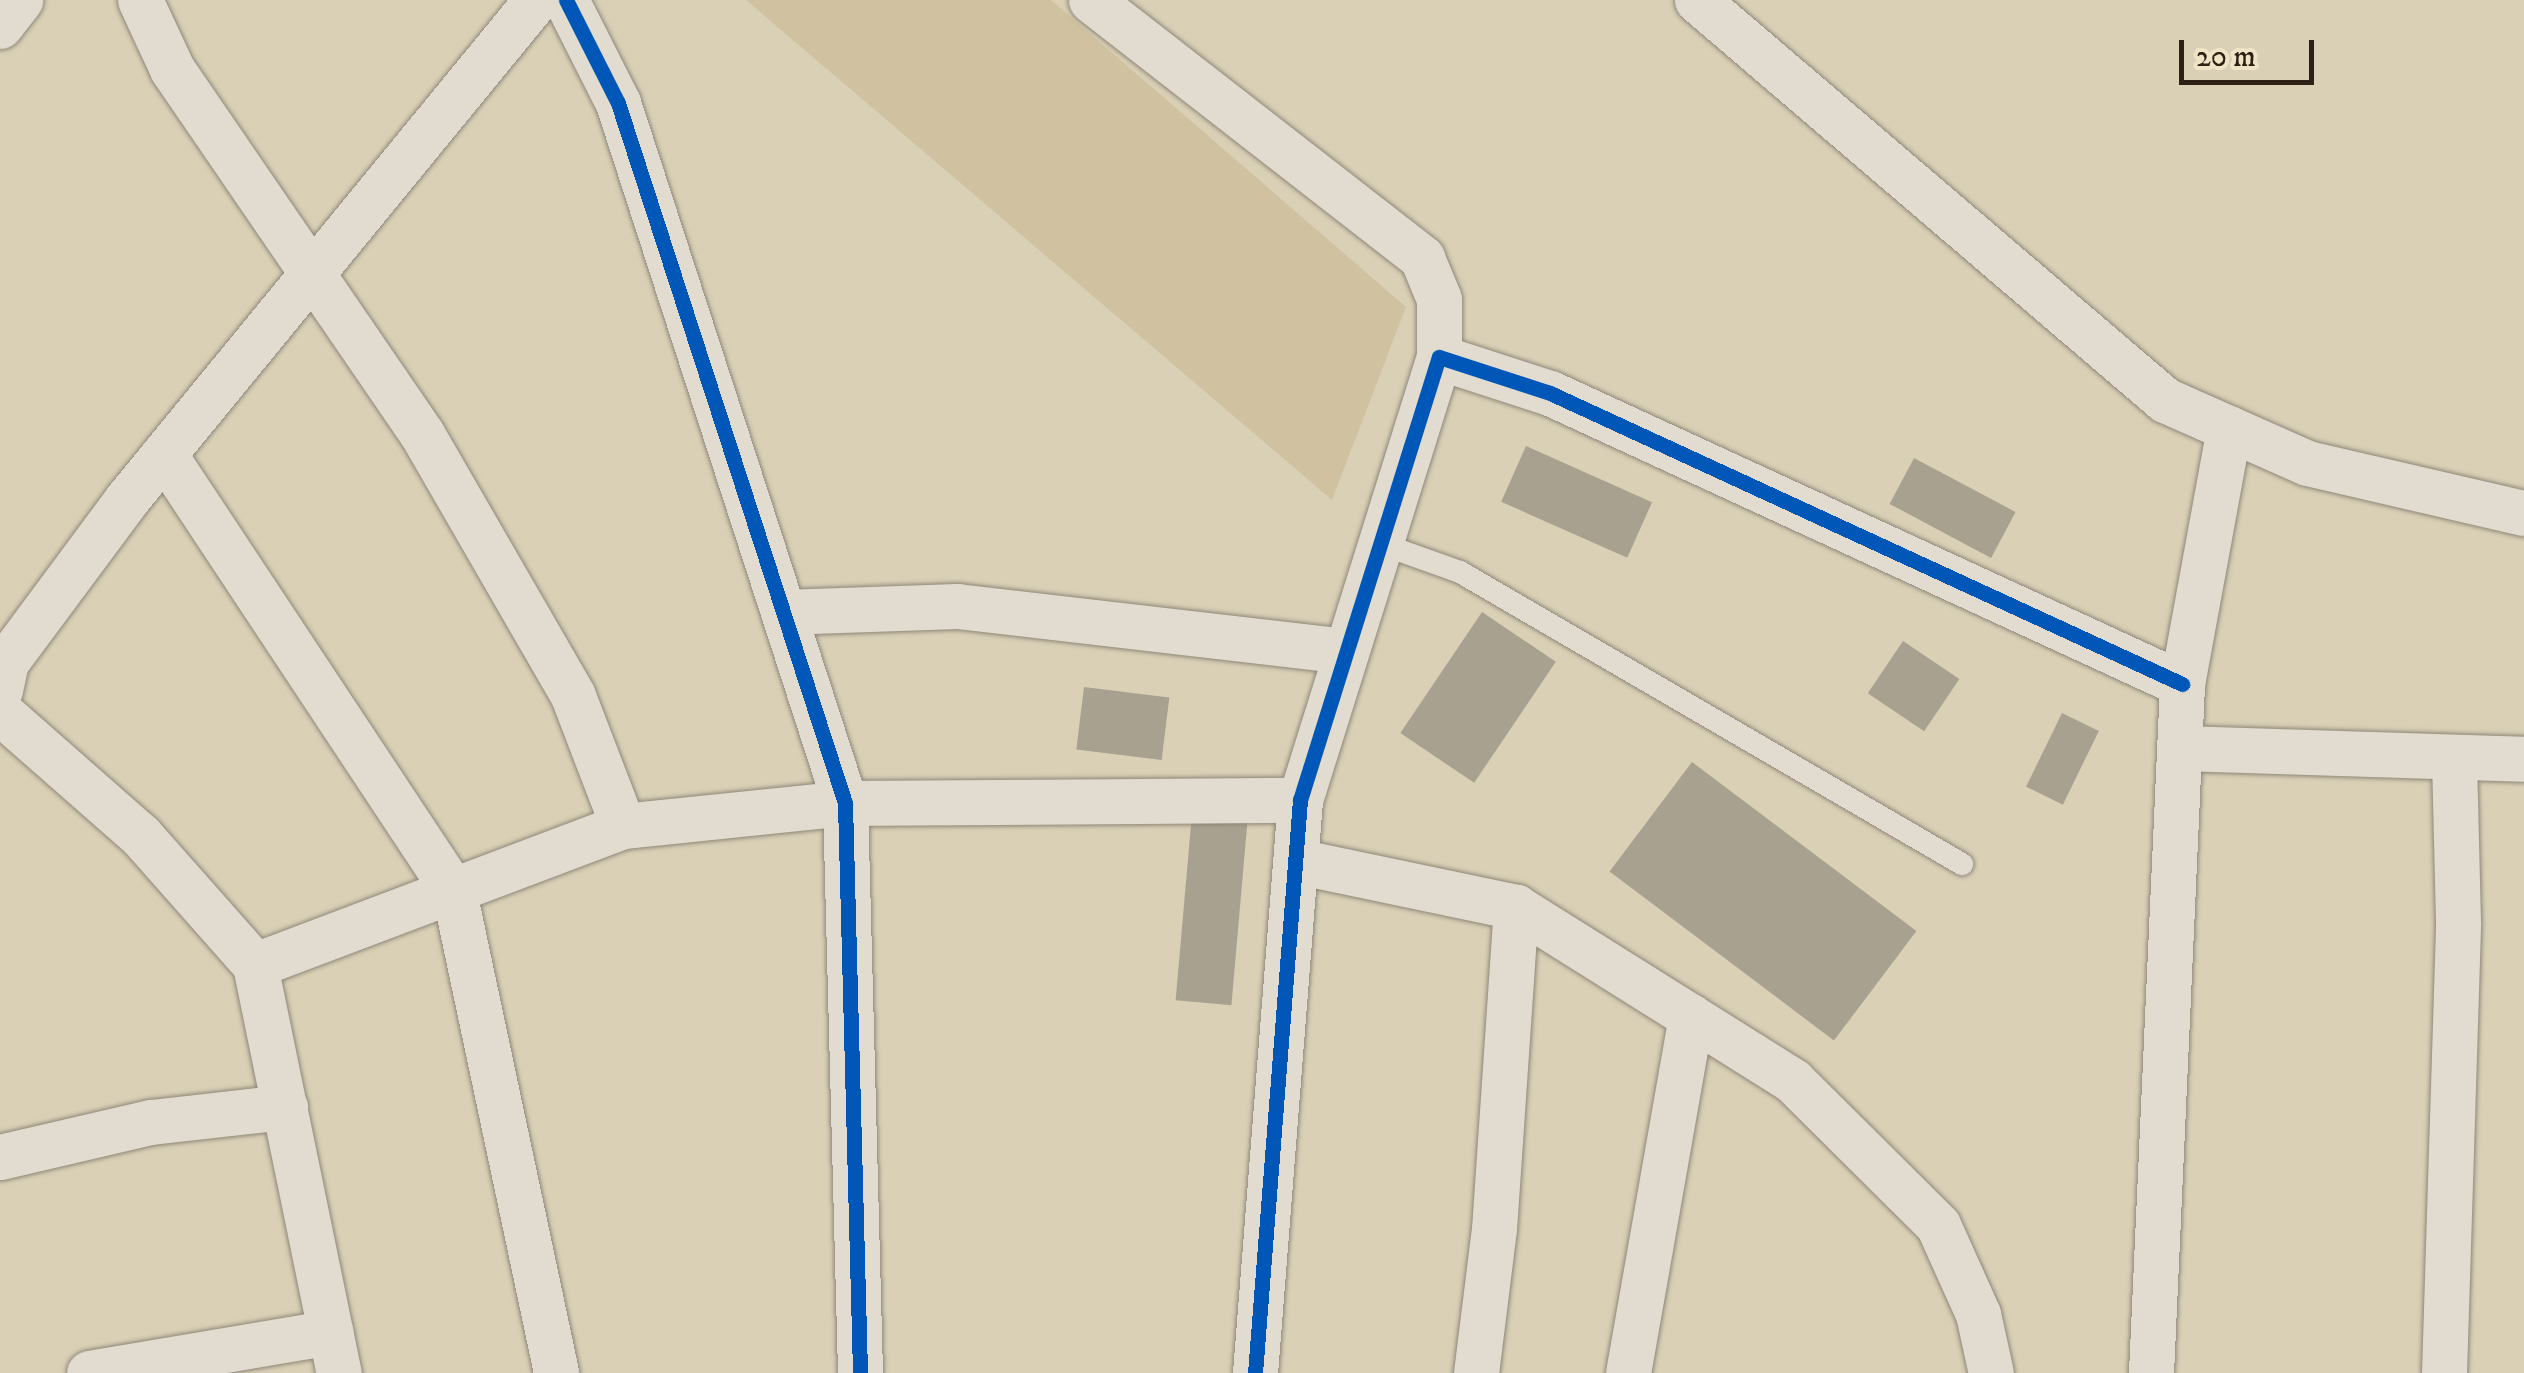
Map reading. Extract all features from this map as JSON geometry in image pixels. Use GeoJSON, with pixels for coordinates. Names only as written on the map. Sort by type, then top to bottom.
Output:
{"type":"FeatureCollection","features":[{"type":"Feature","properties":{"kind":"street"},"geometry":{"type":"LineString","coordinates":[[0,26],[20,0]]}},
{"type":"Feature","properties":{"kind":"street"},"geometry":{"type":"LineString","coordinates":[[140,0],[172,69],[422,434],[573,696],[623,826]]}},
{"type":"Feature","properties":{"kind":"street"},"geometry":{"type":"LineString","coordinates":[[0,690],[6,662],[164,454],[536,0]]}},
{"type":"Feature","properties":{"kind":"street"},"geometry":{"type":"LineString","coordinates":[[566,0],[618,103],[845,803],[860,1373]]}},
{"type":"Feature","properties":{"kind":"street"},"geometry":{"type":"LineString","coordinates":[[1091,0],[1422,258],[1439,299],[1439,358],[1376,542],[1300,800],[1255,1373]]}},
{"type":"Feature","properties":{"kind":"street"},"geometry":{"type":"LineString","coordinates":[[1697,0],[2165,400],[2307,464],[2524,513]]}},
{"type":"Feature","properties":{"kind":"street"},"geometry":{"type":"LineString","coordinates":[[1439,358],[1550,393],[2182,684]]}},
{"type":"Feature","properties":{"kind":"street"},"geometry":{"type":"LineString","coordinates":[[2151,1373],[2182,684],[2228,428]]}},
{"type":"Feature","properties":{"kind":"street"},"geometry":{"type":"LineString","coordinates":[[164,454],[454,892],[556,1373]]}},
{"type":"Feature","properties":{"kind":"street"},"geometry":{"type":"LineString","coordinates":[[783,612],[958,606],[1344,651]]}},
{"type":"Feature","properties":{"kind":"street"},"geometry":{"type":"LineString","coordinates":[[0,712],[141,836],[255,965],[335,1352],[90,1373]]}},
{"type":"Feature","properties":{"kind":"street"},"geometry":{"type":"LineString","coordinates":[[2180,748],[2524,759]]}},
{"type":"Feature","properties":{"kind":"street"},"geometry":{"type":"LineString","coordinates":[[2444,1373],[2458,922],[2454,757]]}},
{"type":"Feature","properties":{"kind":"street"},"geometry":{"type":"LineString","coordinates":[[255,965],[623,826],[845,803],[1300,800]]}},
{"type":"Feature","properties":{"kind":"street"},"geometry":{"type":"LineString","coordinates":[[1296,861],[1516,908],[1792,1081],[1938,1226],[1978,1314],[1992,1373]]}},
{"type":"Feature","properties":{"kind":"street"},"geometry":{"type":"LineString","coordinates":[[1476,1373],[1494,1229],[1516,908]]}},
{"type":"Feature","properties":{"kind":"street"},"geometry":{"type":"LineString","coordinates":[[1635,1368],[1691,1017]]}},
{"type":"Feature","properties":{"kind":"street"},"geometry":{"type":"LineString","coordinates":[[0,1157],[151,1122],[284,1108]]}},
{"type":"Feature","properties":{"kind":"lane"},"geometry":{"type":"LineString","coordinates":[[1376,542],[1460,572],[1962,864]]}},
{"type":"Feature","properties":{"kind":"shaded area"},"geometry":{"type":"Polygon","coordinates":[[[746,0],[1051,0],[1406,307],[1332,500],[746,0]]]}},
{"type":"Feature","properties":{"kind":"building"},"geometry":{"type":"Polygon","coordinates":[[[1526,446],[1652,502],[1627,558],[1501,502],[1526,446]]]}},
{"type":"Feature","properties":{"kind":"building"},"geometry":{"type":"Polygon","coordinates":[[[1914,458],[2016,512],[1991,558],[1890,504],[1914,458]]]}},
{"type":"Feature","properties":{"kind":"building"},"geometry":{"type":"Polygon","coordinates":[[[1482,612],[1556,662],[1474,783],[1400,733],[1482,612]]]}},
{"type":"Feature","properties":{"kind":"building"},"geometry":{"type":"Polygon","coordinates":[[[1903,641],[1959,679],[1924,731],[1868,693],[1903,641]]]}},
{"type":"Feature","properties":{"kind":"building"},"geometry":{"type":"Polygon","coordinates":[[[1084,687],[1169,697],[1162,760],[1076,750],[1084,687]]]}},
{"type":"Feature","properties":{"kind":"building"},"geometry":{"type":"Polygon","coordinates":[[[2062,713],[2099,731],[2063,805],[2026,787],[2062,713]]]}},
{"type":"Feature","properties":{"kind":"building"},"geometry":{"type":"Polygon","coordinates":[[[1692,762],[1916,931],[1834,1041],[1610,871],[1692,762]]]}},
{"type":"Feature","properties":{"kind":"building"},"geometry":{"type":"Polygon","coordinates":[[[1192,813],[1248,818],[1231,1005],[1176,1000],[1192,813]]]}},
{"type":"Feature","properties":{"kind":"cycle path"},"geometry":{"type":"LineString","coordinates":[[566,0],[618,103],[845,803],[860,1373]]}},
{"type":"Feature","properties":{"kind":"cycle path"},"geometry":{"type":"LineString","coordinates":[[1255,1373],[1300,800],[1439,357],[1550,393],[2182,684]]}}]}
